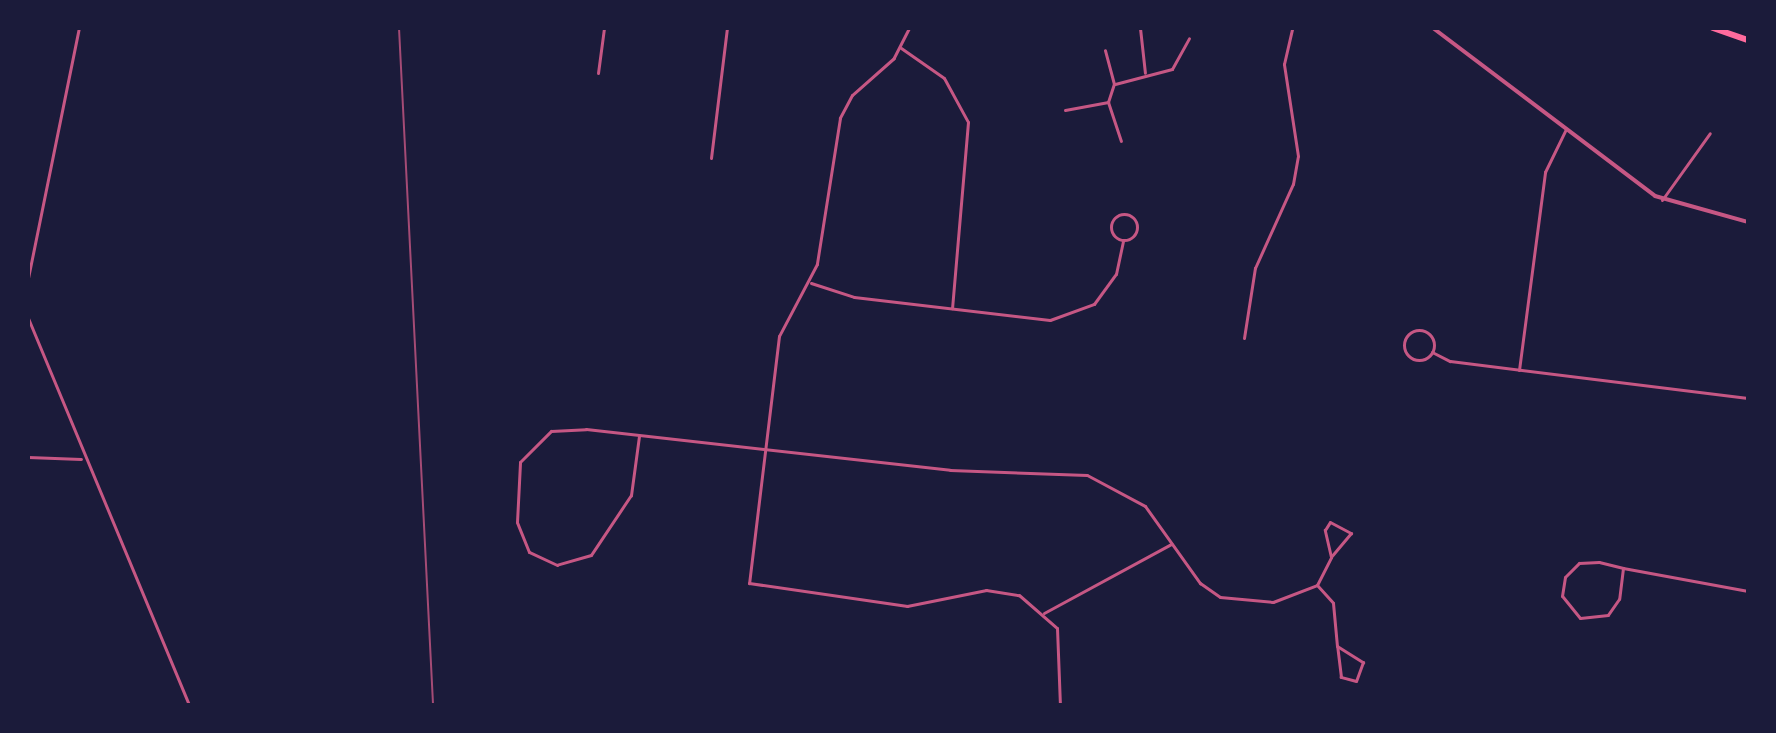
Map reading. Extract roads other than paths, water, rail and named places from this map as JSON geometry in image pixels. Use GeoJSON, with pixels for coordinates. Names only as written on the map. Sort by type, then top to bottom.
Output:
{"type":"FeatureCollection","features":[{"type":"Feature","properties":{"kind":"highway"},"geometry":{"type":"LineString","coordinates":[[1713,28],[1748,40]]}},
{"type":"Feature","properties":{"kind":"street"},"geometry":{"type":"LineString","coordinates":[[28,278],[79,28]]}},
{"type":"Feature","properties":{"kind":"street"},"geometry":{"type":"LineString","coordinates":[[598,73],[604,28]]}},
{"type":"Feature","properties":{"kind":"street"},"geometry":{"type":"LineString","coordinates":[[711,158],[727,28]]}},
{"type":"Feature","properties":{"kind":"street"},"geometry":{"type":"LineString","coordinates":[[909,28],[901,48],[852,95],[840,118],[811,283],[779,336],[763,450],[751,587],[922,606],[1000,590],[1044,613],[1062,646],[1060,705]]}},
{"type":"Feature","properties":{"kind":"street"},"geometry":{"type":"LineString","coordinates":[[1140,28],[1145,73]]}},
{"type":"Feature","properties":{"kind":"street"},"geometry":{"type":"LineString","coordinates":[[1244,338],[1255,268],[1293,184],[1298,156],[1284,64],[1292,28]]}},
{"type":"Feature","properties":{"kind":"street"},"geometry":{"type":"LineString","coordinates":[[1433,28],[1662,200],[1748,222]]}},
{"type":"Feature","properties":{"kind":"street"},"geometry":{"type":"LineString","coordinates":[[1114,84],[1176,66],[1189,38]]}},
{"type":"Feature","properties":{"kind":"street"},"geometry":{"type":"LineString","coordinates":[[901,48],[944,78],[968,122],[952,308]]}},
{"type":"Feature","properties":{"kind":"street"},"geometry":{"type":"LineString","coordinates":[[1105,50],[1114,84],[1108,102],[1121,141]]}},
{"type":"Feature","properties":{"kind":"street"},"geometry":{"type":"LineString","coordinates":[[1065,110],[1108,102]]}},
{"type":"Feature","properties":{"kind":"street"},"geometry":{"type":"LineString","coordinates":[[1519,370],[1545,172],[1566,129]]}},
{"type":"Feature","properties":{"kind":"street"},"geometry":{"type":"LineString","coordinates":[[1662,200],[1710,133]]}},
{"type":"Feature","properties":{"kind":"street"},"geometry":{"type":"LineString","coordinates":[[811,283],[854,297],[1050,320],[1075,314],[1112,282],[1123,241],[1136,222],[1121,213],[1111,228],[1123,241]]}},
{"type":"Feature","properties":{"kind":"street"},"geometry":{"type":"LineString","coordinates":[[28,318],[81,459],[189,705]]}},
{"type":"Feature","properties":{"kind":"street"},"geometry":{"type":"LineString","coordinates":[[1432,352],[1426,332],[1404,340],[1414,360],[1432,352],[1519,370],[1748,398]]}},
{"type":"Feature","properties":{"kind":"street"},"geometry":{"type":"LineString","coordinates":[[639,436],[631,495],[591,555],[557,565],[529,552],[519,535],[515,484],[534,442],[562,429],[639,436],[763,450],[1093,476],[1131,493],[1200,583],[1236,601],[1273,602],[1317,585],[1331,557],[1351,533],[1336,522],[1325,530],[1331,557]]}},
{"type":"Feature","properties":{"kind":"street"},"geometry":{"type":"LineString","coordinates":[[28,457],[81,459]]}},
{"type":"Feature","properties":{"kind":"street"},"geometry":{"type":"LineString","coordinates":[[1044,613],[1171,544]]}},
{"type":"Feature","properties":{"kind":"street"},"geometry":{"type":"LineString","coordinates":[[1623,568],[1608,615],[1590,620],[1566,605],[1565,577],[1579,563],[1623,568],[1748,591]]}},
{"type":"Feature","properties":{"kind":"street"},"geometry":{"type":"LineString","coordinates":[[1317,585],[1333,603],[1339,673],[1356,681],[1363,662],[1337,646]]}},
{"type":"Feature","properties":{"kind":"railway"},"geometry":{"type":"LineString","coordinates":[[399,28],[433,705]]}}]}
